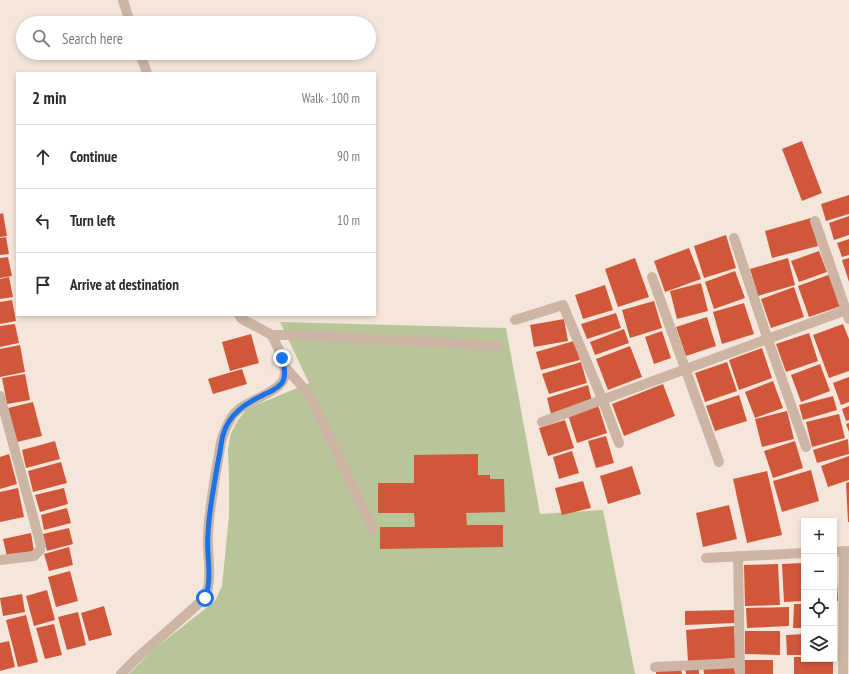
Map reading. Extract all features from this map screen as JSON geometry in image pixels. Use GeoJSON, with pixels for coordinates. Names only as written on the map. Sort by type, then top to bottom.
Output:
{"type":"FeatureCollection","features":[{"type":"Feature","properties":{"kind":"street"},"geometry":{"type":"LineString","coordinates":[[123,0],[128,16]]}},
{"type":"Feature","properties":{"kind":"street"},"geometry":{"type":"LineString","coordinates":[[142,60],[147,72]]}},
{"type":"Feature","properties":{"kind":"street"},"geometry":{"type":"LineString","coordinates":[[542,422],[768,340],[848,313],[815,221]]}},
{"type":"Feature","properties":{"kind":"street"},"geometry":{"type":"LineString","coordinates":[[734,238],[806,447]]}},
{"type":"Feature","properties":{"kind":"street"},"geometry":{"type":"LineString","coordinates":[[652,277],[719,462]]}},
{"type":"Feature","properties":{"kind":"street"},"geometry":{"type":"LineString","coordinates":[[515,320],[563,305],[619,443]]}},
{"type":"Feature","properties":{"kind":"street"},"geometry":{"type":"LineString","coordinates":[[240,316],[272,335],[300,335],[499,346]]}},
{"type":"Feature","properties":{"kind":"street"},"geometry":{"type":"LineString","coordinates":[[121,674],[205,598],[209,580],[208,535],[213,489],[223,434],[230,419],[237,411],[247,403],[281,384],[284,378],[282,358],[272,335]]}},
{"type":"Feature","properties":{"kind":"street"},"geometry":{"type":"LineString","coordinates":[[284,366],[309,394],[373,529]]}},
{"type":"Feature","properties":{"kind":"street"},"geometry":{"type":"LineString","coordinates":[[0,396],[41,546],[40,550],[34,556],[0,560]]}},
{"type":"Feature","properties":{"kind":"street"},"geometry":{"type":"LineString","coordinates":[[842,551],[843,674]]}},
{"type":"Feature","properties":{"kind":"street"},"geometry":{"type":"LineString","coordinates":[[706,558],[801,553]]}},
{"type":"Feature","properties":{"kind":"street"},"geometry":{"type":"LineString","coordinates":[[738,556],[740,674]]}},
{"type":"Feature","properties":{"kind":"street"},"geometry":{"type":"LineString","coordinates":[[655,667],[740,663]]}},
{"type":"Feature","properties":{"kind":"green space"},"geometry":{"type":"Polygon","coordinates":[[[280,322],[506,328],[540,514],[603,510],[635,674],[129,674],[153,650],[215,601],[222,586],[229,516],[228,448],[231,433],[238,420],[247,409],[309,383],[280,322]]]}},
{"type":"Feature","properties":{"kind":"building"},"geometry":{"type":"Polygon","coordinates":[[[802,141],[822,193],[802,201],[782,149],[802,141]]]}},
{"type":"Feature","properties":{"kind":"building"},"geometry":{"type":"Polygon","coordinates":[[[849,195],[849,214],[826,221],[821,204],[849,195]]]}},
{"type":"Feature","properties":{"kind":"building"},"geometry":{"type":"Polygon","coordinates":[[[3,213],[7,236],[0,237],[0,214],[3,213]]]}},
{"type":"Feature","properties":{"kind":"building"},"geometry":{"type":"Polygon","coordinates":[[[849,216],[849,235],[834,240],[829,223],[849,216]]]}},
{"type":"Feature","properties":{"kind":"building"},"geometry":{"type":"Polygon","coordinates":[[[811,218],[818,246],[772,258],[765,231],[811,218]]]}},
{"type":"Feature","properties":{"kind":"building"},"geometry":{"type":"Polygon","coordinates":[[[726,235],[736,268],[704,278],[694,246],[726,235]]]}},
{"type":"Feature","properties":{"kind":"building"},"geometry":{"type":"Polygon","coordinates":[[[6,237],[9,254],[0,255],[0,238],[6,237]]]}},
{"type":"Feature","properties":{"kind":"building"},"geometry":{"type":"Polygon","coordinates":[[[849,239],[849,255],[842,257],[837,243],[849,239]]]}},
{"type":"Feature","properties":{"kind":"building"},"geometry":{"type":"Polygon","coordinates":[[[689,248],[701,279],[665,292],[654,261],[689,248]]]}},
{"type":"Feature","properties":{"kind":"building"},"geometry":{"type":"Polygon","coordinates":[[[819,251],[827,272],[799,282],[791,261],[819,251]]]}},
{"type":"Feature","properties":{"kind":"building"},"geometry":{"type":"Polygon","coordinates":[[[8,257],[12,276],[0,278],[0,258],[8,257]]]}},
{"type":"Feature","properties":{"kind":"building"},"geometry":{"type":"Polygon","coordinates":[[[635,258],[649,297],[618,307],[605,269],[635,258]]]}},
{"type":"Feature","properties":{"kind":"building"},"geometry":{"type":"Polygon","coordinates":[[[788,258],[795,285],[758,296],[750,269],[788,258]]]}},
{"type":"Feature","properties":{"kind":"building"},"geometry":{"type":"Polygon","coordinates":[[[849,258],[849,282],[842,260],[849,258]]]}},
{"type":"Feature","properties":{"kind":"building"},"geometry":{"type":"Polygon","coordinates":[[[735,271],[745,298],[714,309],[705,282],[735,271]]]}},
{"type":"Feature","properties":{"kind":"building"},"geometry":{"type":"Polygon","coordinates":[[[831,274],[841,306],[809,317],[798,286],[831,274]]]}},
{"type":"Feature","properties":{"kind":"building"},"geometry":{"type":"Polygon","coordinates":[[[9,277],[13,297],[0,299],[0,279],[9,277]]]}},
{"type":"Feature","properties":{"kind":"building"},"geometry":{"type":"Polygon","coordinates":[[[701,283],[708,311],[677,319],[670,291],[701,283]]]}},
{"type":"Feature","properties":{"kind":"building"},"geometry":{"type":"Polygon","coordinates":[[[605,285],[613,310],[583,319],[575,295],[605,285]]]}},
{"type":"Feature","properties":{"kind":"building"},"geometry":{"type":"Polygon","coordinates":[[[794,287],[804,317],[771,328],[761,299],[794,287]]]}},
{"type":"Feature","properties":{"kind":"building"},"geometry":{"type":"Polygon","coordinates":[[[12,300],[16,321],[0,324],[0,302],[12,300]]]}},
{"type":"Feature","properties":{"kind":"building"},"geometry":{"type":"Polygon","coordinates":[[[654,301],[662,328],[630,338],[622,310],[654,301]]]}},
{"type":"Feature","properties":{"kind":"building"},"geometry":{"type":"Polygon","coordinates":[[[744,303],[754,334],[722,344],[713,312],[744,303]]]}},
{"type":"Feature","properties":{"kind":"building"},"geometry":{"type":"Polygon","coordinates":[[[616,313],[621,328],[587,339],[581,324],[616,313]]]}},
{"type":"Feature","properties":{"kind":"building"},"geometry":{"type":"Polygon","coordinates":[[[707,317],[716,346],[686,356],[676,327],[707,317]]]}},
{"type":"Feature","properties":{"kind":"building"},"geometry":{"type":"Polygon","coordinates":[[[564,319],[568,341],[534,347],[530,325],[564,319]]]}},
{"type":"Feature","properties":{"kind":"building"},"geometry":{"type":"Polygon","coordinates":[[[15,324],[19,343],[0,347],[0,326],[15,324]]]}},
{"type":"Feature","properties":{"kind":"building"},"geometry":{"type":"Polygon","coordinates":[[[843,324],[849,339],[849,371],[829,378],[813,335],[843,324]]]}},
{"type":"Feature","properties":{"kind":"building"},"geometry":{"type":"Polygon","coordinates":[[[624,329],[629,343],[595,355],[590,342],[624,329]]]}},
{"type":"Feature","properties":{"kind":"building"},"geometry":{"type":"Polygon","coordinates":[[[662,331],[671,358],[654,364],[645,337],[662,331]]]}},
{"type":"Feature","properties":{"kind":"building"},"geometry":{"type":"Polygon","coordinates":[[[809,333],[818,361],[786,372],[776,344],[809,333]]]}},
{"type":"Feature","properties":{"kind":"building"},"geometry":{"type":"Polygon","coordinates":[[[251,334],[259,363],[230,371],[222,342],[251,334]]]}},
{"type":"Feature","properties":{"kind":"building"},"geometry":{"type":"Polygon","coordinates":[[[574,341],[580,360],[541,370],[536,352],[574,341]]]}},
{"type":"Feature","properties":{"kind":"building"},"geometry":{"type":"Polygon","coordinates":[[[20,345],[25,372],[0,377],[0,349],[20,345]]]}},
{"type":"Feature","properties":{"kind":"building"},"geometry":{"type":"Polygon","coordinates":[[[630,346],[642,377],[608,390],[596,359],[630,346]]]}},
{"type":"Feature","properties":{"kind":"building"},"geometry":{"type":"Polygon","coordinates":[[[762,348],[772,378],[739,390],[729,360],[762,348]]]}},
{"type":"Feature","properties":{"kind":"building"},"geometry":{"type":"Polygon","coordinates":[[[581,362],[587,383],[549,394],[542,374],[581,362]]]}},
{"type":"Feature","properties":{"kind":"building"},"geometry":{"type":"Polygon","coordinates":[[[727,362],[737,391],[705,402],[695,373],[727,362]]]}},
{"type":"Feature","properties":{"kind":"building"},"geometry":{"type":"Polygon","coordinates":[[[820,364],[830,391],[801,402],[791,375],[820,364]]]}},
{"type":"Feature","properties":{"kind":"building"},"geometry":{"type":"Polygon","coordinates":[[[242,369],[247,384],[213,394],[208,379],[242,369]]]}},
{"type":"Feature","properties":{"kind":"building"},"geometry":{"type":"Polygon","coordinates":[[[25,374],[30,400],[7,404],[2,378],[25,374]]]}},
{"type":"Feature","properties":{"kind":"building"},"geometry":{"type":"Polygon","coordinates":[[[849,377],[849,402],[841,405],[833,383],[849,377]]]}},
{"type":"Feature","properties":{"kind":"building"},"geometry":{"type":"Polygon","coordinates":[[[773,381],[783,408],[755,418],[745,392],[773,381]]]}},
{"type":"Feature","properties":{"kind":"building"},"geometry":{"type":"Polygon","coordinates":[[[663,384],[675,416],[624,436],[612,404],[663,384]]]}},
{"type":"Feature","properties":{"kind":"building"},"geometry":{"type":"Polygon","coordinates":[[[588,385],[592,401],[551,414],[547,398],[588,385]]]}},
{"type":"Feature","properties":{"kind":"building"},"geometry":{"type":"Polygon","coordinates":[[[739,395],[747,421],[715,431],[706,406],[739,395]]]}},
{"type":"Feature","properties":{"kind":"building"},"geometry":{"type":"Polygon","coordinates":[[[833,396],[837,410],[803,420],[799,405],[833,396]]]}},
{"type":"Feature","properties":{"kind":"building"},"geometry":{"type":"Polygon","coordinates":[[[33,402],[42,436],[17,442],[8,408],[33,402]]]}},
{"type":"Feature","properties":{"kind":"building"},"geometry":{"type":"Polygon","coordinates":[[[598,405],[607,433],[577,443],[568,415],[598,405]]]}},
{"type":"Feature","properties":{"kind":"building"},"geometry":{"type":"Polygon","coordinates":[[[849,406],[849,420],[846,421],[842,409],[849,406]]]}},
{"type":"Feature","properties":{"kind":"building"},"geometry":{"type":"Polygon","coordinates":[[[787,411],[794,439],[762,447],[755,419],[787,411]]]}},
{"type":"Feature","properties":{"kind":"building"},"geometry":{"type":"Polygon","coordinates":[[[839,414],[845,438],[812,447],[806,422],[839,414]]]}},
{"type":"Feature","properties":{"kind":"building"},"geometry":{"type":"Polygon","coordinates":[[[565,420],[574,448],[548,456],[539,428],[565,420]]]}},
{"type":"Feature","properties":{"kind":"building"},"geometry":{"type":"Polygon","coordinates":[[[849,423],[849,432],[846,424],[849,423]]]}},
{"type":"Feature","properties":{"kind":"building"},"geometry":{"type":"Polygon","coordinates":[[[606,436],[614,463],[596,468],[588,441],[606,436]]]}},
{"type":"Feature","properties":{"kind":"building"},"geometry":{"type":"Polygon","coordinates":[[[848,439],[849,454],[817,463],[813,450],[848,439]]]}},
{"type":"Feature","properties":{"kind":"building"},"geometry":{"type":"Polygon","coordinates":[[[55,441],[60,459],[26,468],[22,450],[55,441]]]}},
{"type":"Feature","properties":{"kind":"building"},"geometry":{"type":"Polygon","coordinates":[[[795,441],[803,468],[773,478],[764,451],[795,441]]]}},
{"type":"Feature","properties":{"kind":"building"},"geometry":{"type":"Polygon","coordinates":[[[572,451],[579,473],[559,479],[553,457],[572,451]]]}},
{"type":"Feature","properties":{"kind":"building"},"geometry":{"type":"Polygon","coordinates":[[[9,454],[17,484],[0,489],[0,457],[9,454]]]}},
{"type":"Feature","properties":{"kind":"building"},"geometry":{"type":"Polygon","coordinates":[[[478,454],[478,475],[490,475],[490,479],[504,479],[505,512],[466,513],[467,525],[503,525],[503,547],[380,549],[380,527],[415,527],[414,513],[378,513],[378,483],[414,483],[414,455],[478,454]]]}},
{"type":"Feature","properties":{"kind":"building"},"geometry":{"type":"Polygon","coordinates":[[[849,456],[849,480],[828,487],[821,466],[849,456]]]}},
{"type":"Feature","properties":{"kind":"building"},"geometry":{"type":"Polygon","coordinates":[[[61,462],[67,483],[33,492],[28,471],[61,462]]]}},
{"type":"Feature","properties":{"kind":"building"},"geometry":{"type":"Polygon","coordinates":[[[632,466],[641,494],[608,504],[600,476],[632,466]]]}},
{"type":"Feature","properties":{"kind":"building"},"geometry":{"type":"Polygon","coordinates":[[[811,470],[819,501],[782,512],[773,481],[811,470]]]}},
{"type":"Feature","properties":{"kind":"building"},"geometry":{"type":"Polygon","coordinates":[[[767,471],[782,535],[747,543],[733,479],[767,471]]]}},
{"type":"Feature","properties":{"kind":"building"},"geometry":{"type":"Polygon","coordinates":[[[583,481],[591,508],[562,515],[555,488],[583,481]]]}},
{"type":"Feature","properties":{"kind":"building"},"geometry":{"type":"Polygon","coordinates":[[[849,482],[849,522],[848,522],[846,483],[849,482]]]}},
{"type":"Feature","properties":{"kind":"building"},"geometry":{"type":"Polygon","coordinates":[[[18,488],[24,517],[0,522],[0,492],[18,488]]]}},
{"type":"Feature","properties":{"kind":"building"},"geometry":{"type":"Polygon","coordinates":[[[64,488],[68,504],[40,512],[35,495],[64,488]]]}},
{"type":"Feature","properties":{"kind":"building"},"geometry":{"type":"Polygon","coordinates":[[[729,505],[737,539],[703,547],[696,513],[729,505]]]}},
{"type":"Feature","properties":{"kind":"building"},"geometry":{"type":"Polygon","coordinates":[[[67,508],[71,523],[44,530],[41,515],[67,508]]]}},
{"type":"Feature","properties":{"kind":"building"},"geometry":{"type":"Polygon","coordinates":[[[69,528],[73,544],[47,551],[43,534],[69,528]]]}},
{"type":"Feature","properties":{"kind":"building"},"geometry":{"type":"Polygon","coordinates":[[[31,533],[34,551],[7,556],[3,539],[31,533]]]}},
{"type":"Feature","properties":{"kind":"building"},"geometry":{"type":"Polygon","coordinates":[[[69,547],[73,565],[49,571],[44,554],[69,547]]]}},
{"type":"Feature","properties":{"kind":"building"},"geometry":{"type":"Polygon","coordinates":[[[801,563],[801,601],[784,602],[782,564],[801,563]]]}},
{"type":"Feature","properties":{"kind":"building"},"geometry":{"type":"Polygon","coordinates":[[[778,564],[780,605],[745,606],[744,565],[778,564]]]}},
{"type":"Feature","properties":{"kind":"building"},"geometry":{"type":"Polygon","coordinates":[[[70,571],[78,601],[56,607],[48,577],[70,571]]]}},
{"type":"Feature","properties":{"kind":"building"},"geometry":{"type":"Polygon","coordinates":[[[47,590],[55,620],[34,626],[26,596],[47,590]]]}},
{"type":"Feature","properties":{"kind":"building"},"geometry":{"type":"Polygon","coordinates":[[[22,594],[25,612],[3,616],[0,598],[22,594]]]}},
{"type":"Feature","properties":{"kind":"building"},"geometry":{"type":"Polygon","coordinates":[[[794,604],[801,604],[801,628],[793,628],[794,604]]]}},
{"type":"Feature","properties":{"kind":"building"},"geometry":{"type":"Polygon","coordinates":[[[104,606],[112,635],[89,641],[81,613],[104,606]]]}},
{"type":"Feature","properties":{"kind":"building"},"geometry":{"type":"Polygon","coordinates":[[[789,607],[789,626],[747,628],[746,608],[789,607]]]}},
{"type":"Feature","properties":{"kind":"building"},"geometry":{"type":"Polygon","coordinates":[[[735,610],[735,623],[685,625],[685,611],[735,610]]]}},
{"type":"Feature","properties":{"kind":"building"},"geometry":{"type":"Polygon","coordinates":[[[78,612],[86,645],[67,650],[58,617],[78,612]]]}},
{"type":"Feature","properties":{"kind":"building"},"geometry":{"type":"Polygon","coordinates":[[[26,615],[38,662],[18,667],[6,620],[26,615]]]}},
{"type":"Feature","properties":{"kind":"building"},"geometry":{"type":"Polygon","coordinates":[[[54,624],[62,655],[45,659],[36,628],[54,624]]]}},
{"type":"Feature","properties":{"kind":"building"},"geometry":{"type":"Polygon","coordinates":[[[734,626],[736,658],[688,662],[686,630],[734,626]]]}},
{"type":"Feature","properties":{"kind":"building"},"geometry":{"type":"Polygon","coordinates":[[[745,631],[780,631],[780,655],[745,654],[745,631]]]}},
{"type":"Feature","properties":{"kind":"building"},"geometry":{"type":"Polygon","coordinates":[[[801,634],[801,655],[787,655],[786,635],[801,634]]]}},
{"type":"Feature","properties":{"kind":"building"},"geometry":{"type":"Polygon","coordinates":[[[9,641],[15,667],[0,671],[0,643],[9,641]]]}},
{"type":"Feature","properties":{"kind":"building"},"geometry":{"type":"Polygon","coordinates":[[[794,657],[801,657],[801,662],[833,662],[833,674],[794,674],[794,657]]]}},
{"type":"Feature","properties":{"kind":"building"},"geometry":{"type":"Polygon","coordinates":[[[745,660],[773,660],[773,674],[745,674],[745,660]]]}},
{"type":"Feature","properties":{"kind":"building"},"geometry":{"type":"Polygon","coordinates":[[[734,666],[735,674],[704,674],[703,667],[734,666]]]}},
{"type":"Feature","properties":{"kind":"building"},"geometry":{"type":"Polygon","coordinates":[[[685,668],[699,668],[699,674],[686,674],[685,668]]]}},
{"type":"Feature","properties":{"kind":"building"},"geometry":{"type":"Polygon","coordinates":[[[656,669],[681,669],[682,674],[656,674],[656,669]]]}},
{"type":"Feature","properties":{"kind":"route"},"geometry":{"type":"LineString","coordinates":[[205,598],[209,580],[208,535],[213,489],[223,434],[230,419],[237,411],[247,403],[268,393],[281,384],[284,378],[282,358]]}}]}
